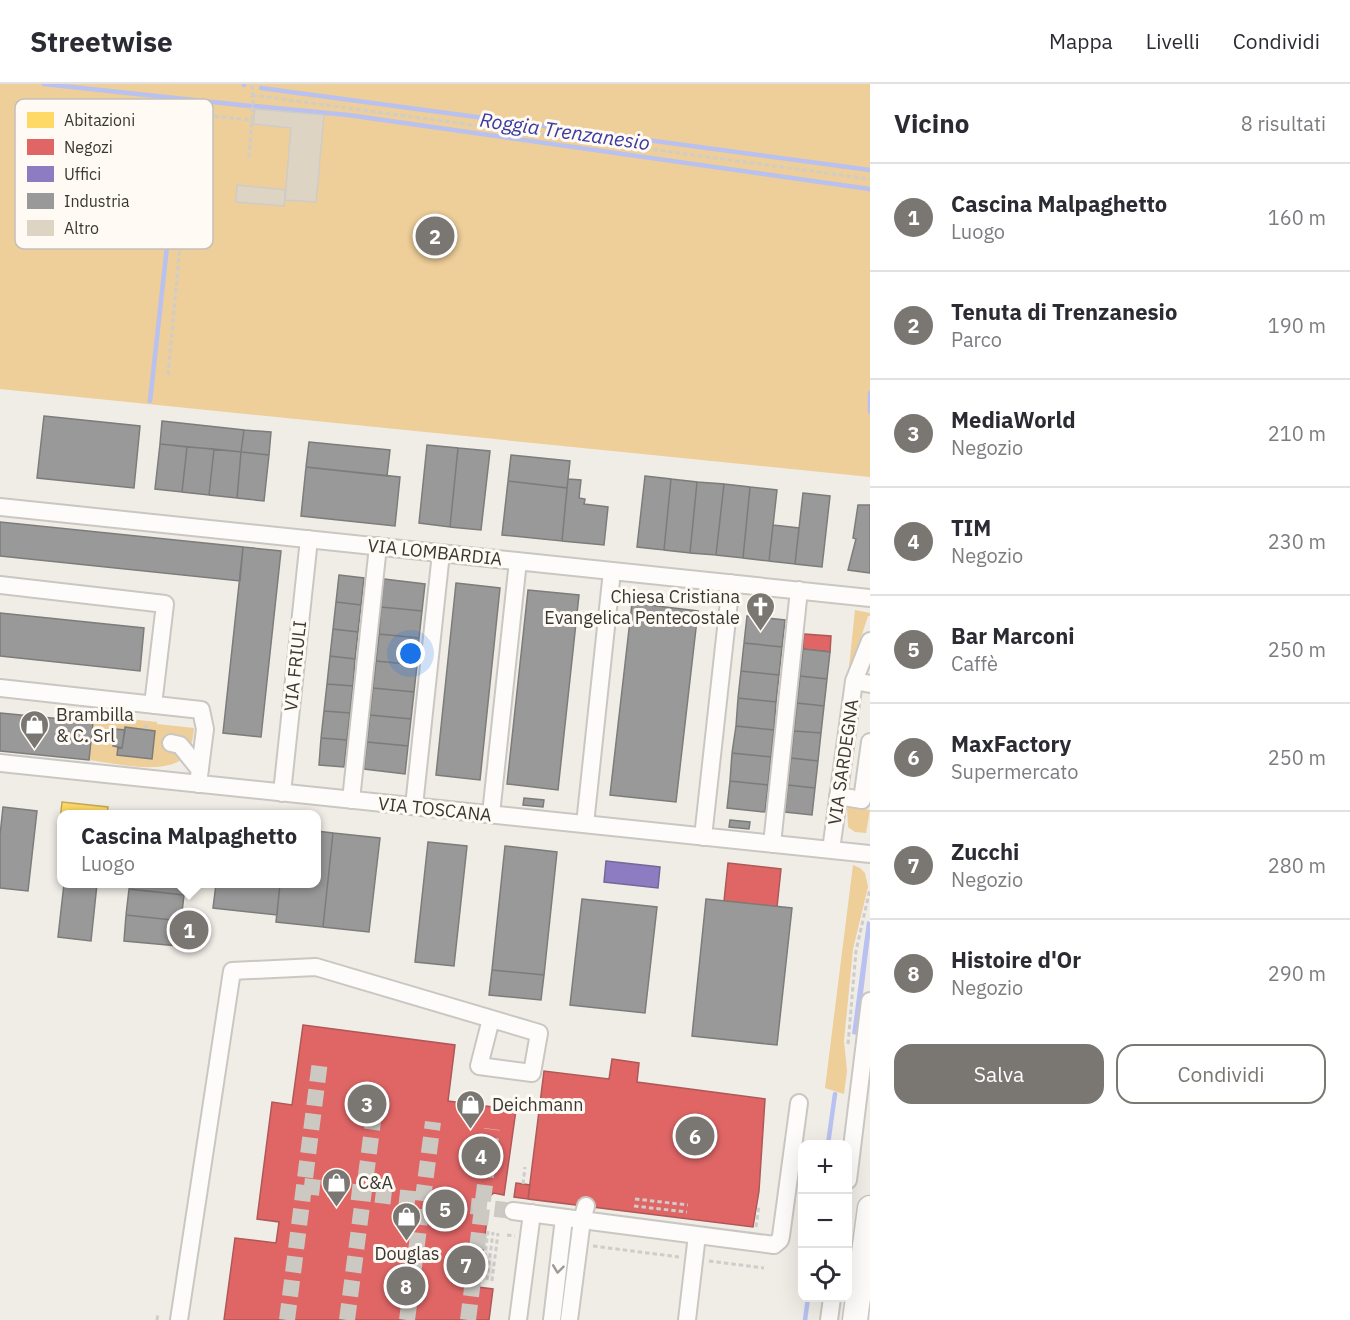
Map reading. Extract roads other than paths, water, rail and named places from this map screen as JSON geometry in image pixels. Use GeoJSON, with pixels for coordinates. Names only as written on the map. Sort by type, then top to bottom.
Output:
{"type":"FeatureCollection","features":[{"type":"Feature","properties":{"kind":"highway"},"geometry":{"type":"LineString","coordinates":[[855,1320],[870,1208]]}},
{"type":"Feature","properties":{"kind":"street","name":"VIA LOMBARDIA"},"geometry":{"type":"LineString","coordinates":[[0,507],[870,598]]}},
{"type":"Feature","properties":{"kind":"street","name":"VIA FRIULI"},"geometry":{"type":"LineString","coordinates":[[282,793],[309,539]]}},
{"type":"Feature","properties":{"kind":"street"},"geometry":{"type":"LineString","coordinates":[[351,800],[378,546]]}},
{"type":"Feature","properties":{"kind":"street"},"geometry":{"type":"LineString","coordinates":[[414,806],[441,553]]}},
{"type":"Feature","properties":{"kind":"street"},"geometry":{"type":"LineString","coordinates":[[491,814],[518,561]]}},
{"type":"Feature","properties":{"kind":"street"},"geometry":{"type":"LineString","coordinates":[[585,824],[612,571]]}},
{"type":"Feature","properties":{"kind":"street"},"geometry":{"type":"LineString","coordinates":[[704,837],[730,583]]}},
{"type":"Feature","properties":{"kind":"street"},"geometry":{"type":"LineString","coordinates":[[0,585],[165,604],[153,705]]}},
{"type":"Feature","properties":{"kind":"street"},"geometry":{"type":"LineString","coordinates":[[772,844],[800,590]]}},
{"type":"Feature","properties":{"kind":"street","name":"VIA SARDEGNA"},"geometry":{"type":"LineString","coordinates":[[831,850],[838,796],[870,641]]}},
{"type":"Feature","properties":{"kind":"street"},"geometry":{"type":"LineString","coordinates":[[0,688],[201,710],[205,729],[199,777]]}},
{"type":"Feature","properties":{"kind":"street"},"geometry":{"type":"LineString","coordinates":[[838,796],[862,800],[870,742]]}},
{"type":"Feature","properties":{"kind":"street"},"geometry":{"type":"LineString","coordinates":[[171,743],[180,745],[199,777]]}},
{"type":"Feature","properties":{"kind":"street","name":"VIA TOSCANA"},"geometry":{"type":"LineString","coordinates":[[0,763],[199,777],[282,793],[870,854]]}},
{"type":"Feature","properties":{"kind":"street"},"geometry":{"type":"LineString","coordinates":[[179,1320],[232,971],[316,967],[491,1019]]}},
{"type":"Feature","properties":{"kind":"street"},"geometry":{"type":"LineString","coordinates":[[852,1147],[870,1001]]}},
{"type":"Feature","properties":{"kind":"street"},"geometry":{"type":"LineString","coordinates":[[513,1211],[564,1218],[587,1216],[697,1236],[774,1245],[780,1240],[799,1102]]}},
{"type":"Feature","properties":{"kind":"street"},"geometry":{"type":"LineString","coordinates":[[518,1320],[532,1213]]}},
{"type":"Feature","properties":{"kind":"street"},"geometry":{"type":"LineString","coordinates":[[580,1320],[590,1246],[587,1216]]}},
{"type":"Feature","properties":{"kind":"street"},"geometry":{"type":"LineString","coordinates":[[569,1320],[577,1258],[587,1216]]}},
{"type":"Feature","properties":{"kind":"street"},"geometry":{"type":"LineString","coordinates":[[552,1320],[564,1218]]}},
{"type":"Feature","properties":{"kind":"street"},"geometry":{"type":"LineString","coordinates":[[687,1320],[697,1236]]}},
{"type":"Feature","properties":{"kind":"street"},"geometry":{"type":"LineString","coordinates":[[829,1320],[831,1302]]}},
{"type":"Feature","properties":{"kind":"water"},"geometry":{"type":"Polygon","coordinates":[[[867,921],[870,922],[870,936],[858,1035],[852,1034],[867,921]]]}},
{"type":"Feature","properties":{"kind":"waterway","name":"Roggia Trenzanesio"},"geometry":{"type":"LineString","coordinates":[[44,84],[184,99]]}},
{"type":"Feature","properties":{"kind":"waterway"},"geometry":{"type":"LineString","coordinates":[[261,88],[870,170]]}},
{"type":"Feature","properties":{"kind":"waterway","name":"Roggia Trenzanesio"},"geometry":{"type":"LineString","coordinates":[[213,102],[250,106]]}},
{"type":"Feature","properties":{"kind":"waterway","name":"Roggia Trenzanesio"},"geometry":{"type":"LineString","coordinates":[[255,106],[348,115],[870,189]]}},
{"type":"Feature","properties":{"kind":"waterway","name":"Roggia Trenzanesio"},"geometry":{"type":"LineString","coordinates":[[150,401],[167,249]]}},
{"type":"Feature","properties":{"kind":"waterway","name":"Roggia Trenzanesio"},"geometry":{"type":"LineString","coordinates":[[870,393],[870,412]]}},
{"type":"Feature","properties":{"kind":"waterway","name":"Roggia Trenzanesio"},"geometry":{"type":"LineString","coordinates":[[829,1140],[835,1094]]}},
{"type":"Feature","properties":{"kind":"waterway","name":"Roggia Trenzanesio"},"geometry":{"type":"LineString","coordinates":[[805,1320],[807,1302]]}},
{"type":"Feature","properties":{"kind":"tunnel"},"geometry":{"type":"LineString","coordinates":[[287,1320],[320,1061]]}},
{"type":"Feature","properties":{"kind":"tunnel"},"geometry":{"type":"LineString","coordinates":[[347,1320],[374,1114]]}},
{"type":"Feature","properties":{"kind":"tunnel"},"geometry":{"type":"LineString","coordinates":[[407,1320],[433,1122]]}},
{"type":"Feature","properties":{"kind":"tunnel"},"geometry":{"type":"LineString","coordinates":[[468,1320],[492,1129]]}},
{"type":"Feature","properties":{"kind":"tunnel"},"geometry":{"type":"LineString","coordinates":[[304,1186],[513,1211]]}},
{"type":"Feature","properties":{"kind":"place","name":"Tenuta di Trenzanesio"},"geometry":{"type":"Point","coordinates":[435,236]}},
{"type":"Feature","properties":{"kind":"place","name":"Chiesa Cristiana Evangelica Pentecostale"},"geometry":{"type":"Point","coordinates":[761,632]}},
{"type":"Feature","properties":{"kind":"place","name":"Brambilla & C. Srl"},"geometry":{"type":"Point","coordinates":[35,750]}},
{"type":"Feature","properties":{"kind":"place","name":"Cascina Malpaghetto"},"geometry":{"type":"Point","coordinates":[189,930]}},
{"type":"Feature","properties":{"kind":"place","name":"MediaWorld"},"geometry":{"type":"Point","coordinates":[367,1104]}},
{"type":"Feature","properties":{"kind":"place","name":"Deichmann"},"geometry":{"type":"Point","coordinates":[471,1130]}},
{"type":"Feature","properties":{"kind":"place","name":"MaxFactory"},"geometry":{"type":"Point","coordinates":[695,1136]}},
{"type":"Feature","properties":{"kind":"place","name":"TIM"},"geometry":{"type":"Point","coordinates":[481,1156]}},
{"type":"Feature","properties":{"kind":"place","name":"C&A"},"geometry":{"type":"Point","coordinates":[337,1208]}},
{"type":"Feature","properties":{"kind":"place","name":"Bar Marconi"},"geometry":{"type":"Point","coordinates":[445,1209]}},
{"type":"Feature","properties":{"kind":"place","name":"Douglas"},"geometry":{"type":"Point","coordinates":[407,1242]}},
{"type":"Feature","properties":{"kind":"place","name":"Zucchi"},"geometry":{"type":"Point","coordinates":[466,1265]}},
{"type":"Feature","properties":{"kind":"place","name":"Histoire d'Or"},"geometry":{"type":"Point","coordinates":[406,1286]}}]}
